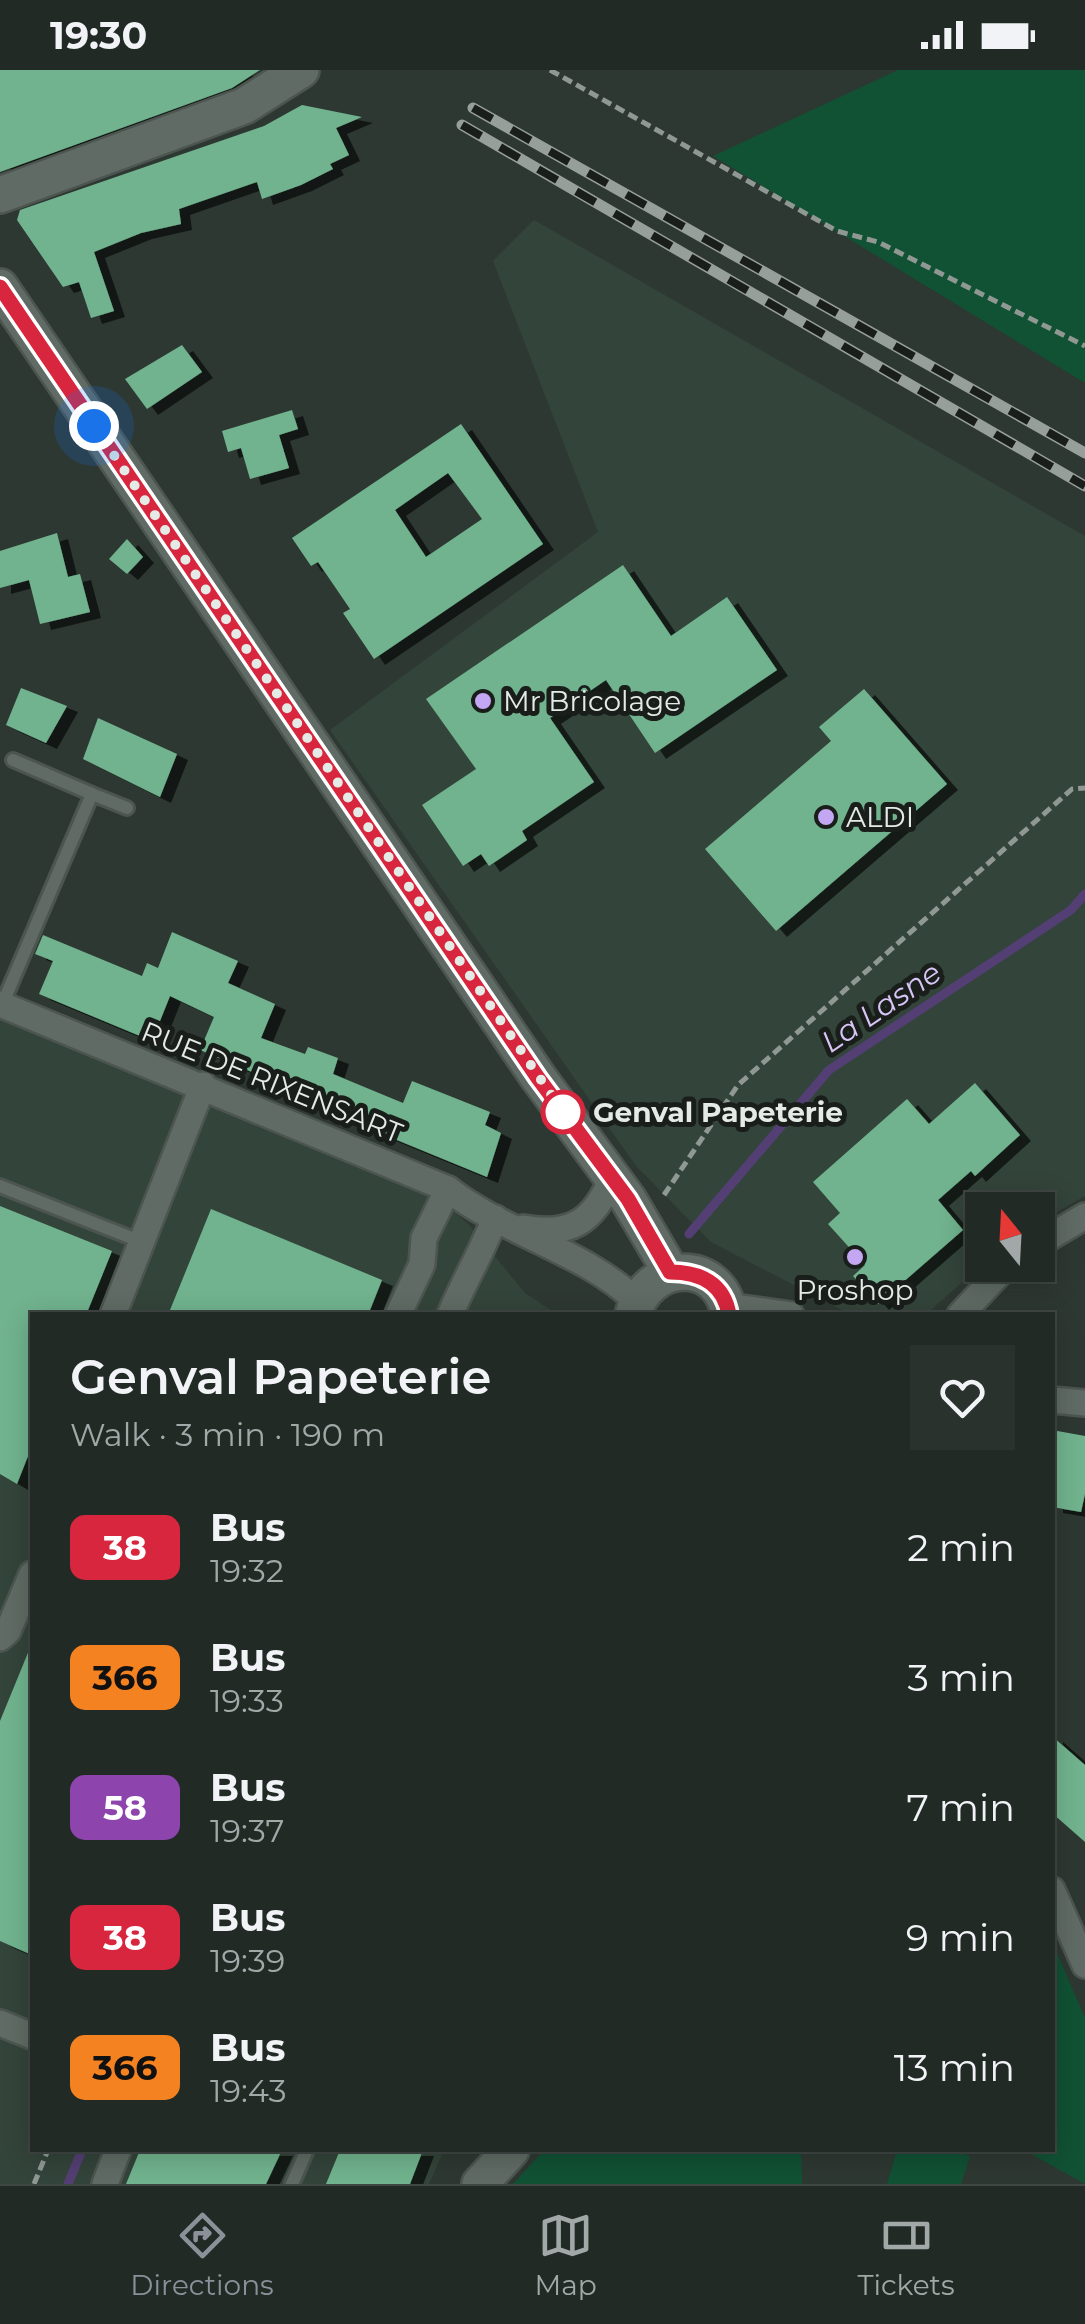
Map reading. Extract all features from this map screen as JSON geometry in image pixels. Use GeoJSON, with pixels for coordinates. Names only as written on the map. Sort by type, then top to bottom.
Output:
{"type":"FeatureCollection","features":[{"type":"Feature","properties":{"kind":"main road"},"geometry":{"type":"LineString","coordinates":[[0,195],[244,106],[302,70]]}},
{"type":"Feature","properties":{"kind":"main road"},"geometry":{"type":"LineString","coordinates":[[0,287],[538,1078],[612,1178],[670,1272]]}},
{"type":"Feature","properties":{"kind":"main road"},"geometry":{"type":"LineString","coordinates":[[634,1308],[644,1288],[670,1272],[688,1272],[706,1278],[719,1290],[728,1310]]}},
{"type":"Feature","properties":{"kind":"main road"},"geometry":{"type":"LineString","coordinates":[[463,2184],[477,2152]]}},
{"type":"Feature","properties":{"kind":"main road"},"geometry":{"type":"LineString","coordinates":[[480,2184],[509,2152]]}},
{"type":"Feature","properties":{"kind":"street","name":"RUE DE RIXENSART"},"geometry":{"type":"LineString","coordinates":[[1,1004],[448,1188],[472,1207],[581,1264],[634,1308]]}},
{"type":"Feature","properties":{"kind":"street"},"geometry":{"type":"LineString","coordinates":[[114,1312],[203,1085]]}},
{"type":"Feature","properties":{"kind":"street","name":"RUE DE RIXENSART"},"geometry":{"type":"LineString","coordinates":[[504,1222],[548,1233],[582,1223],[601,1205],[612,1178]]}},
{"type":"Feature","properties":{"kind":"street"},"geometry":{"type":"LineString","coordinates":[[399,1312],[422,1264],[424,1238],[448,1188]]}},
{"type":"Feature","properties":{"kind":"street"},"geometry":{"type":"LineString","coordinates":[[1055,1234],[1085,1216]]}},
{"type":"Feature","properties":{"kind":"street"},"geometry":{"type":"LineString","coordinates":[[451,1312],[466,1277],[504,1222]]}},
{"type":"Feature","properties":{"kind":"street"},"geometry":{"type":"LineString","coordinates":[[963,1312],[991,1282]]}},
{"type":"Feature","properties":{"kind":"street"},"geometry":{"type":"LineString","coordinates":[[728,1310],[754,1312]]}},
{"type":"Feature","properties":{"kind":"street"},"geometry":{"type":"LineString","coordinates":[[1055,1400],[1085,1403]]}},
{"type":"Feature","properties":{"kind":"street"},"geometry":{"type":"LineString","coordinates":[[0,1638],[8,1631],[30,1579]]}},
{"type":"Feature","properties":{"kind":"street"},"geometry":{"type":"LineString","coordinates":[[1055,1897],[1085,1965]]}},
{"type":"Feature","properties":{"kind":"street"},"geometry":{"type":"LineString","coordinates":[[105,2184],[117,2152]]}},
{"type":"Feature","properties":{"kind":"lane"},"geometry":{"type":"LineString","coordinates":[[13,760],[126,808]]}},
{"type":"Feature","properties":{"kind":"lane","name":"RUE DE RIXENSART"},"geometry":{"type":"LineString","coordinates":[[1,1004],[92,794]]}},
{"type":"Feature","properties":{"kind":"lane"},"geometry":{"type":"LineString","coordinates":[[0,1186],[142,1242]]}},
{"type":"Feature","properties":{"kind":"lane"},"geometry":{"type":"LineString","coordinates":[[292,2184],[306,2152]]}},
{"type":"Feature","properties":{"kind":"path"},"geometry":{"type":"LineString","coordinates":[[550,70],[837,231],[878,242],[1085,346]]}},
{"type":"Feature","properties":{"kind":"path"},"geometry":{"type":"LineString","coordinates":[[646,1228],[698,1141],[738,1085],[1072,789],[1085,788]]}},
{"type":"Feature","properties":{"kind":"path"},"geometry":{"type":"LineString","coordinates":[[34,2184],[47,2152]]}},
{"type":"Feature","properties":{"kind":"shaded area"},"geometry":{"type":"Polygon","coordinates":[[[534,220],[1085,536],[1085,1196],[1055,1213],[1055,1192],[965,1192],[965,1279],[930,1311],[846,1312],[711,1242],[636,1166],[330,730],[598,532],[493,261],[534,220]]]}},
{"type":"Feature","properties":{"kind":"shaded area"},"geometry":{"type":"Polygon","coordinates":[[[0,1009],[417,1179],[469,1225],[525,1293],[554,1312],[30,1312],[30,2152],[443,2152],[429,2184],[0,2184],[0,1009]]]}},
{"type":"Feature","properties":{"kind":"green space"},"geometry":{"type":"Polygon","coordinates":[[[898,70],[1085,70],[1085,383],[713,156],[898,70]]]}},
{"type":"Feature","properties":{"kind":"green space"},"geometry":{"type":"Polygon","coordinates":[[[1055,1949],[1085,2018],[1085,2184],[1028,2152],[1055,2152],[1055,1949]]]}},
{"type":"Feature","properties":{"kind":"green space"},"geometry":{"type":"Polygon","coordinates":[[[542,2152],[801,2152],[802,2184],[513,2184],[542,2152]]]}},
{"type":"Feature","properties":{"kind":"green space"},"geometry":{"type":"Polygon","coordinates":[[[896,2152],[956,2152],[970,2156],[961,2184],[887,2184],[896,2152]]]}},
{"type":"Feature","properties":{"kind":"building"},"geometry":{"type":"Polygon","coordinates":[[[0,70],[260,70],[232,88],[0,172],[0,70]]]}},
{"type":"Feature","properties":{"kind":"building"},"geometry":{"type":"Polygon","coordinates":[[[302,105],[362,117],[336,128],[349,155],[330,164],[333,169],[301,185],[262,199],[257,182],[179,209],[181,224],[141,233],[94,252],[114,311],[91,318],[79,282],[63,287],[17,220],[20,210],[264,126],[302,105]]]}},
{"type":"Feature","properties":{"kind":"building"},"geometry":{"type":"Polygon","coordinates":[[[182,345],[202,372],[147,409],[125,379],[182,345]]]}},
{"type":"Feature","properties":{"kind":"building"},"geometry":{"type":"Polygon","coordinates":[[[292,410],[298,429],[279,435],[289,468],[250,479],[241,448],[228,452],[222,431],[292,410]]]}},
{"type":"Feature","properties":{"kind":"building"},"geometry":{"type":"Polygon","coordinates":[[[461,424],[543,544],[374,659],[343,613],[350,609],[318,562],[311,566],[292,538],[461,424]],[[448,473],[395,510],[426,557],[482,519],[448,473]]]}},
{"type":"Feature","properties":{"kind":"building"},"geometry":{"type":"Polygon","coordinates":[[[57,533],[68,577],[80,574],[90,612],[40,624],[29,580],[0,588],[0,551],[57,533]]]}},
{"type":"Feature","properties":{"kind":"building"},"geometry":{"type":"Polygon","coordinates":[[[127,539],[143,557],[127,574],[109,559],[127,539]]]}},
{"type":"Feature","properties":{"kind":"building"},"geometry":{"type":"Polygon","coordinates":[[[623,565],[671,636],[727,597],[777,670],[655,753],[606,680],[550,718],[594,782],[522,831],[527,840],[489,866],[481,854],[463,866],[422,805],[476,769],[426,699],[623,565]]]}},
{"type":"Feature","properties":{"kind":"building"},"geometry":{"type":"Polygon","coordinates":[[[21,688],[67,706],[46,743],[6,725],[21,688]]]}},
{"type":"Feature","properties":{"kind":"building","name":"ALDI"},"geometry":{"type":"Polygon","coordinates":[[[864,689],[947,784],[776,931],[705,849],[831,741],[819,727],[864,689]]]}},
{"type":"Feature","properties":{"kind":"building"},"geometry":{"type":"Polygon","coordinates":[[[98,718],[177,754],[160,797],[83,759],[98,718]]]}},
{"type":"Feature","properties":{"kind":"building"},"geometry":{"type":"Polygon","coordinates":[[[172,932],[238,961],[228,983],[275,1004],[261,1038],[305,1054],[308,1047],[338,1058],[333,1074],[403,1103],[412,1081],[490,1112],[485,1125],[501,1133],[487,1177],[258,1083],[261,1076],[200,1050],[214,1017],[170,996],[152,1041],[39,994],[53,961],[35,954],[43,935],[142,976],[147,963],[158,968],[172,932]]]}},
{"type":"Feature","properties":{"kind":"building"},"geometry":{"type":"Polygon","coordinates":[[[975,1083],[1020,1135],[975,1176],[971,1171],[938,1200],[963,1230],[878,1304],[853,1276],[865,1265],[828,1224],[840,1213],[813,1182],[907,1099],[929,1124],[975,1083]]]}},
{"type":"Feature","properties":{"kind":"building"},"geometry":{"type":"Polygon","coordinates":[[[0,1206],[112,1251],[87,1312],[30,1312],[30,1451],[17,1484],[0,1474],[0,1206]]]}},
{"type":"Feature","properties":{"kind":"building"},"geometry":{"type":"Polygon","coordinates":[[[211,1209],[382,1280],[369,1312],[169,1312],[211,1209]]]}},
{"type":"Feature","properties":{"kind":"building"},"geometry":{"type":"Polygon","coordinates":[[[1055,1431],[1085,1436],[1085,1494],[1081,1512],[1055,1508],[1055,1431]]]}},
{"type":"Feature","properties":{"kind":"building"},"geometry":{"type":"Polygon","coordinates":[[[30,1648],[30,1954],[0,1941],[0,1721],[30,1648]]]}},
{"type":"Feature","properties":{"kind":"building"},"geometry":{"type":"Polygon","coordinates":[[[1055,1739],[1085,1765],[1085,1842],[1055,1816],[1055,1739]]]}},
{"type":"Feature","properties":{"kind":"building"},"geometry":{"type":"Polygon","coordinates":[[[139,2152],[281,2152],[266,2184],[126,2184],[139,2152]]]}},
{"type":"Feature","properties":{"kind":"building"},"geometry":{"type":"Polygon","coordinates":[[[339,2152],[422,2152],[410,2184],[326,2184],[339,2152]]]}},
{"type":"Feature","properties":{"kind":"waterway","name":"La Lasne"},"geometry":{"type":"LineString","coordinates":[[689,1234],[829,1070],[1071,910],[1085,894]]}},
{"type":"Feature","properties":{"kind":"waterway","name":"La Lasne"},"geometry":{"type":"LineString","coordinates":[[68,2184],[81,2152]]}},
{"type":"Feature","properties":{"kind":"railway"},"geometry":{"type":"LineString","coordinates":[[473,108],[1085,453]]}},
{"type":"Feature","properties":{"kind":"railway"},"geometry":{"type":"LineString","coordinates":[[462,125],[1085,486]]}},
{"type":"Feature","properties":{"kind":"bus line","name":"38"},"geometry":{"type":"LineString","coordinates":[[0,287],[538,1078],[628,1199],[670,1272],[706,1278],[719,1290],[728,1312]]}},
{"type":"Feature","properties":{"kind":"place","name":"Mr Bricolage"},"geometry":{"type":"Point","coordinates":[483,701]}},
{"type":"Feature","properties":{"kind":"place","name":"ALDI"},"geometry":{"type":"Point","coordinates":[826,817]}},
{"type":"Feature","properties":{"kind":"place","name":"Genval Papeterie"},"geometry":{"type":"Point","coordinates":[563,1112]}},
{"type":"Feature","properties":{"kind":"place","name":"Proshop"},"geometry":{"type":"Point","coordinates":[855,1257]}},
{"type":"Feature","properties":{"kind":"route"},"geometry":{"type":"LineString","coordinates":[[94,426],[563,1112]]}}]}
